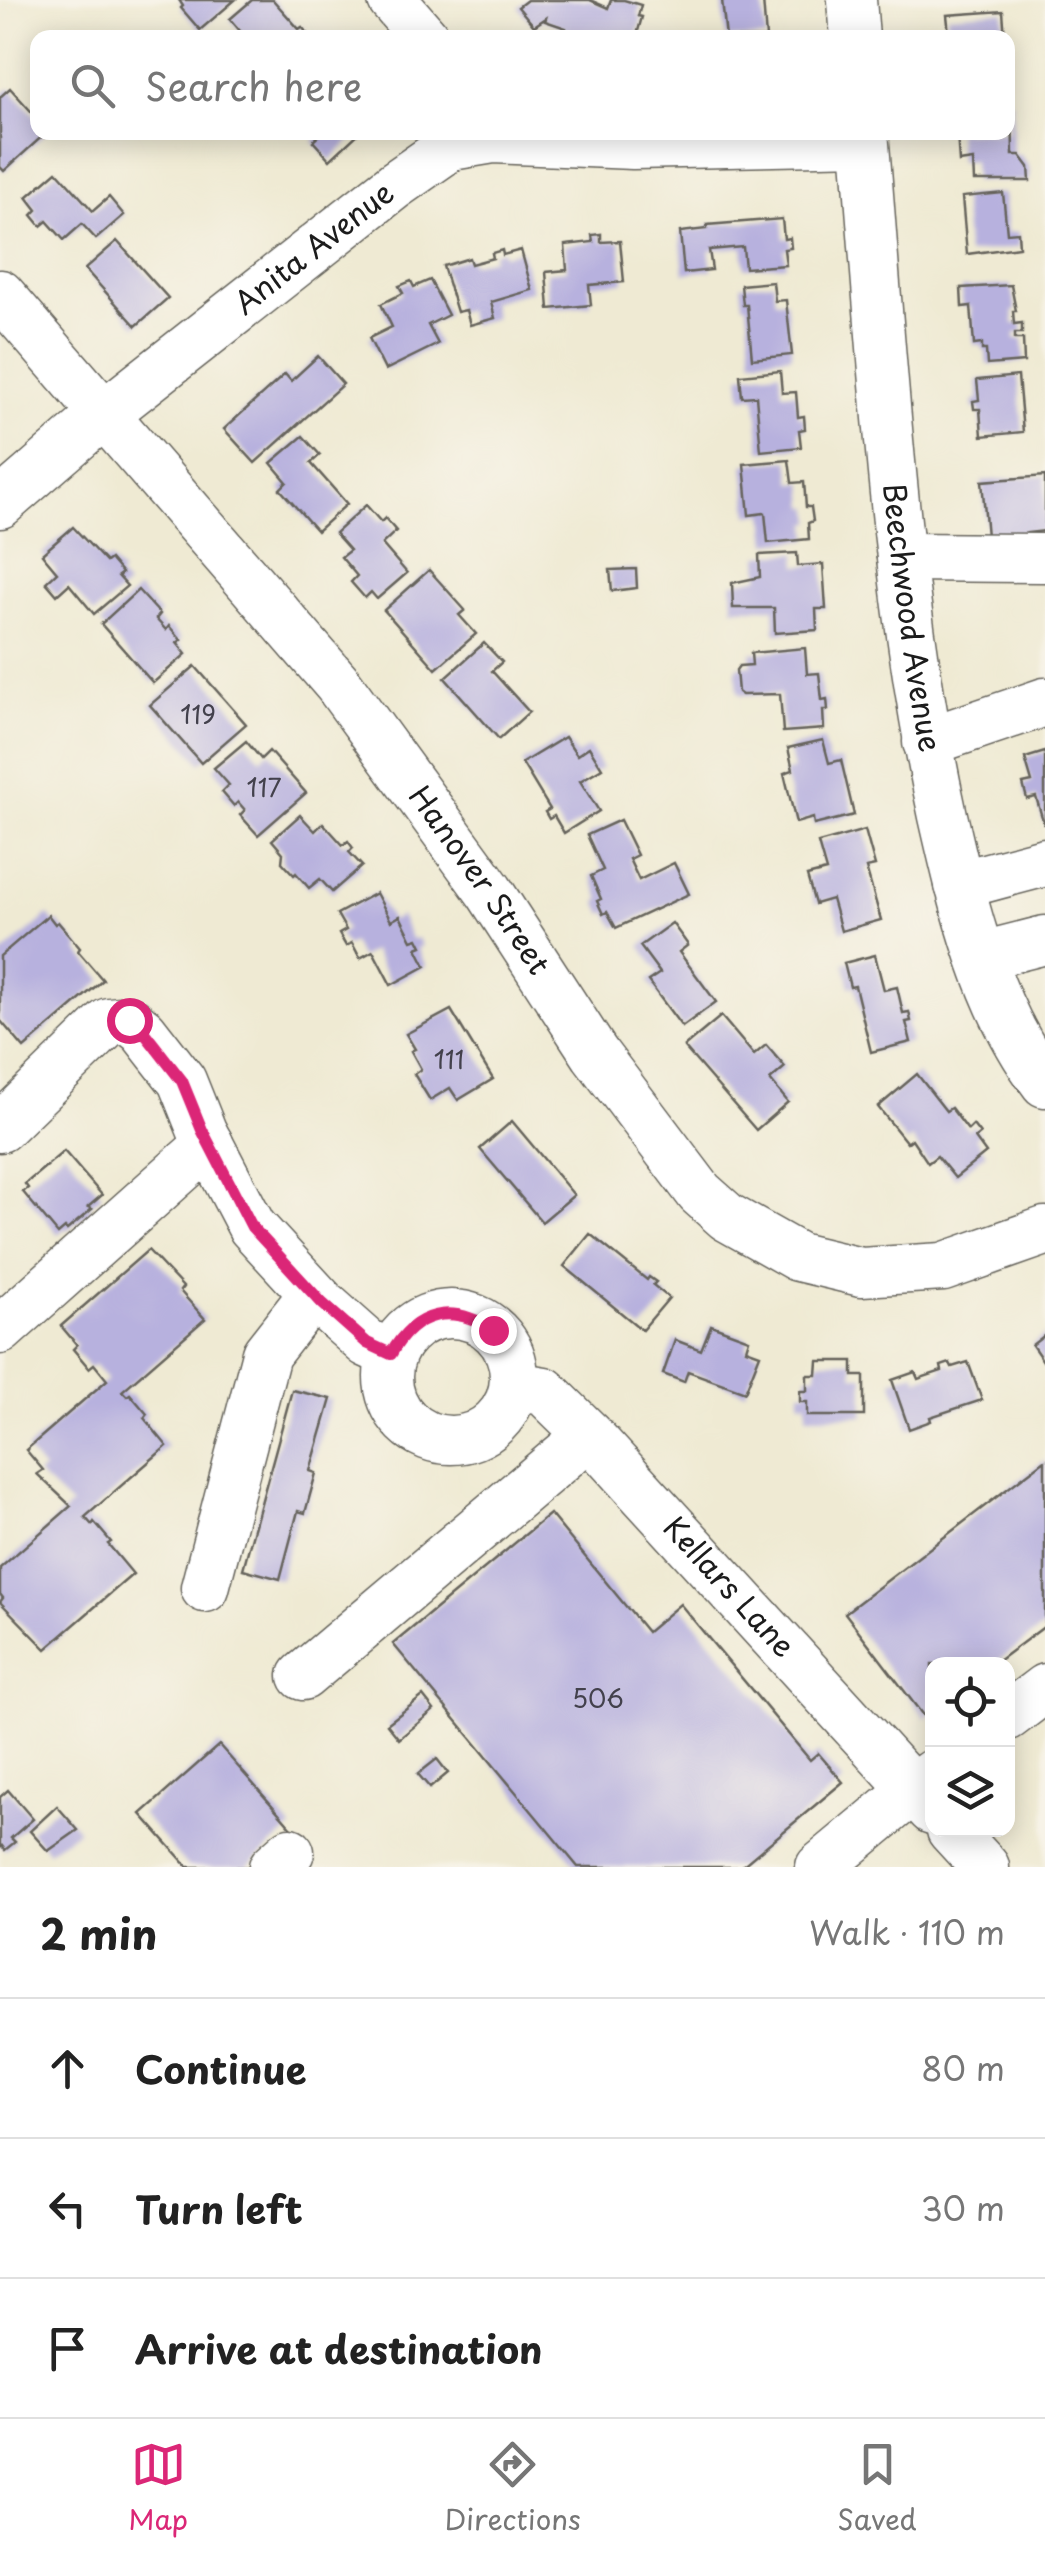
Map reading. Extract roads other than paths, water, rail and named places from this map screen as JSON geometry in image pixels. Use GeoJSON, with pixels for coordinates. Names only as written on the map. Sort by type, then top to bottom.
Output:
{"type":"FeatureCollection","features":[{"type":"Feature","properties":{"kind":"street"},"geometry":{"type":"LineString","coordinates":[[392,0],[418,30]]}},
{"type":"Feature","properties":{"kind":"street"},"geometry":{"type":"LineString","coordinates":[[852,0],[855,30]]}},
{"type":"Feature","properties":{"kind":"street","name":"Anita Avenue"},"geometry":{"type":"LineString","coordinates":[[0,504],[104,414],[409,175],[451,146],[475,140]]}},
{"type":"Feature","properties":{"kind":"street","name":"Anita Avenue"},"geometry":{"type":"LineString","coordinates":[[548,140],[633,146],[772,140]]}},
{"type":"Feature","properties":{"kind":"street","name":"Beechwood Avenue"},"geometry":{"type":"LineString","coordinates":[[864,140],[901,557],[927,742],[958,885],[994,993],[1030,1064],[1045,1082]]}},
{"type":"Feature","properties":{"kind":"street","name":"Hanover Street"},"geometry":{"type":"LineString","coordinates":[[0,294],[338,684],[489,891],[595,1054],[700,1192],[727,1217],[798,1258],[860,1272],[943,1266],[1045,1232]]}},
{"type":"Feature","properties":{"kind":"street"},"geometry":{"type":"LineString","coordinates":[[901,557],[1045,558]]}},
{"type":"Feature","properties":{"kind":"street"},"geometry":{"type":"LineString","coordinates":[[927,742],[1045,702]]}},
{"type":"Feature","properties":{"kind":"street"},"geometry":{"type":"LineString","coordinates":[[958,885],[1045,862]]}},
{"type":"Feature","properties":{"kind":"street"},"geometry":{"type":"LineString","coordinates":[[982,956],[1045,940]]}},
{"type":"Feature","properties":{"kind":"street"},"geometry":{"type":"LineString","coordinates":[[0,1128],[109,1022],[129,1020],[143,1031],[182,1081],[252,1227],[313,1294],[367,1343],[391,1354]]}},
{"type":"Feature","properties":{"kind":"street"},"geometry":{"type":"LineString","coordinates":[[0,1330],[210,1144]]}},
{"type":"Feature","properties":{"kind":"street"},"geometry":{"type":"LineString","coordinates":[[204,1588],[266,1354],[313,1294]]}},
{"type":"Feature","properties":{"kind":"street"},"geometry":{"type":"LineString","coordinates":[[456,1314],[476,1318],[506,1346],[513,1365],[514,1386],[507,1406],[495,1424],[476,1436],[456,1441],[434,1439],[414,1430],[399,1415],[387,1375],[391,1354],[401,1336],[426,1319],[456,1314]]}},
{"type":"Feature","properties":{"kind":"street","name":"Kellars Lane"},"geometry":{"type":"LineString","coordinates":[[514,1386],[544,1391],[925,1790]]}},
{"type":"Feature","properties":{"kind":"street"},"geometry":{"type":"LineString","coordinates":[[303,1676],[588,1435]]}},
{"type":"Feature","properties":{"kind":"street"},"geometry":{"type":"LineString","coordinates":[[1015,1711],[1045,1688]]}},
{"type":"Feature","properties":{"kind":"street"},"geometry":{"type":"LineString","coordinates":[[820,1867],[925,1792]]}},
{"type":"Feature","properties":{"kind":"street"},"geometry":{"type":"LineString","coordinates":[[957,1837],[985,1867]]}}]}
